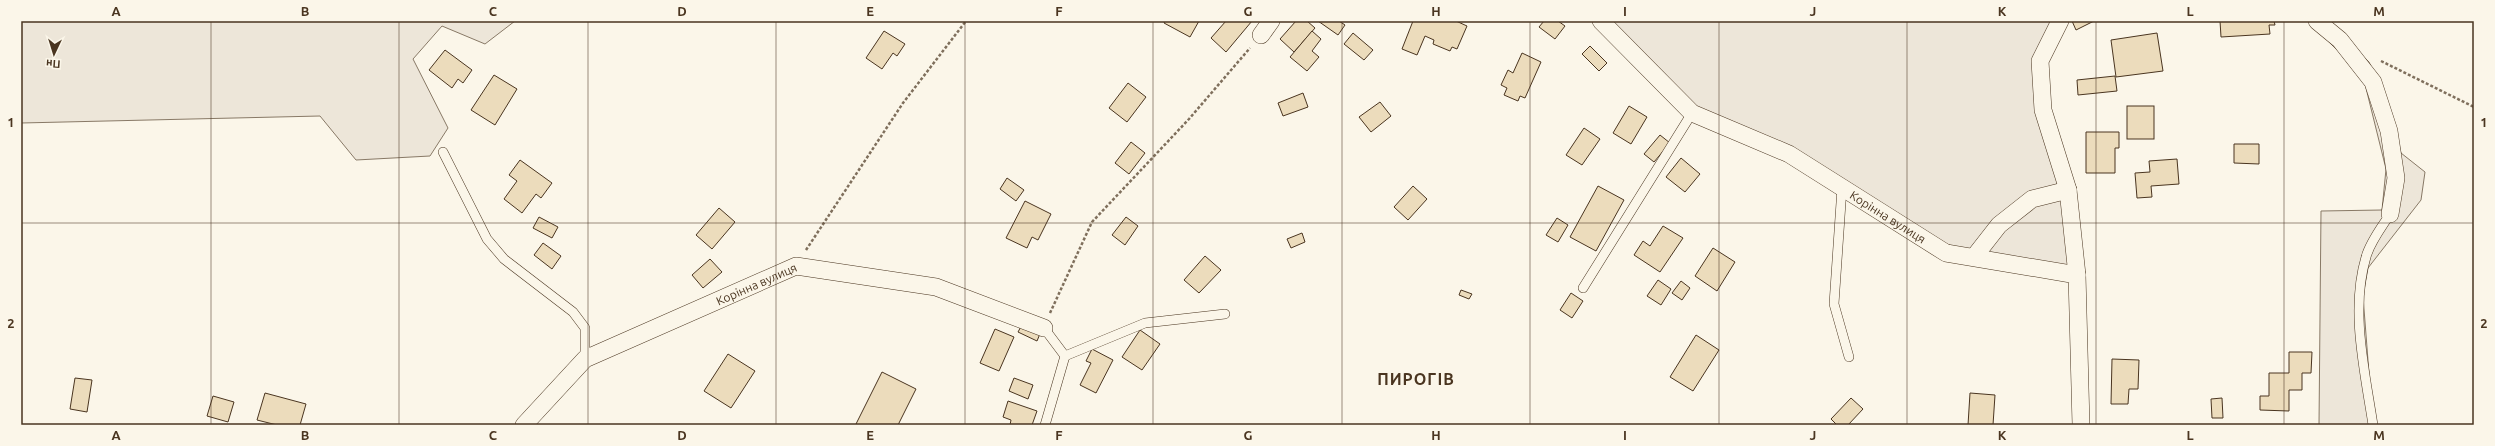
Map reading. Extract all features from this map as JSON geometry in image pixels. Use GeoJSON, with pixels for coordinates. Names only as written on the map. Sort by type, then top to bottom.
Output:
{"type":"FeatureCollection","features":[{"type":"Feature","properties":{"kind":"street","name":"Корінна вулиця"},"geometry":{"type":"LineString","coordinates":[[1601,21],[1692,113],[1789,154],[1946,253],[2077,275]]}},
{"type":"Feature","properties":{"kind":"street"},"geometry":{"type":"LineString","coordinates":[[2060,21],[2040,61],[2043,110],[2068,190],[2077,275],[2081,425]]}},
{"type":"Feature","properties":{"kind":"street"},"geometry":{"type":"LineString","coordinates":[[2317,21],[2340,40],[2373,82],[2389,130],[2396,178],[2390,214]]}},
{"type":"Feature","properties":{"kind":"street"},"geometry":{"type":"LineString","coordinates":[[1974,257],[1999,224],[2032,199],[2068,190]]}},
{"type":"Feature","properties":{"kind":"street","name":"Корінна вулиця"},"geometry":{"type":"LineString","coordinates":[[524,425],[585,359],[796,266],[936,287],[1044,328]]}},
{"type":"Feature","properties":{"kind":"lane"},"geometry":{"type":"LineString","coordinates":[[1583,288],[1692,113]]}},
{"type":"Feature","properties":{"kind":"lane"},"geometry":{"type":"LineString","coordinates":[[443,152],[486,239],[504,259],[573,312],[585,328],[585,359]]}},
{"type":"Feature","properties":{"kind":"lane"},"geometry":{"type":"LineString","coordinates":[[1842,188],[1834,304],[1849,357]]}},
{"type":"Feature","properties":{"kind":"lane"},"geometry":{"type":"LineString","coordinates":[[2373,425],[2360,318],[2360,281],[2366,255],[2390,214]]}},
{"type":"Feature","properties":{"kind":"lane"},"geometry":{"type":"LineString","coordinates":[[1065,356],[1145,323],[1225,314]]}},
{"type":"Feature","properties":{"kind":"lane"},"geometry":{"type":"LineString","coordinates":[[1044,328],[1065,356]]}},
{"type":"Feature","properties":{"kind":"lane"},"geometry":{"type":"LineString","coordinates":[[1045,425],[1065,356]]}},
{"type":"Feature","properties":{"kind":"path"},"geometry":{"type":"LineString","coordinates":[[796,266],[903,102],[966,21]]}},
{"type":"Feature","properties":{"kind":"path"},"geometry":{"type":"LineString","coordinates":[[1044,328],[1092,222],[1189,119],[1266,28]]}},
{"type":"Feature","properties":{"kind":"path"},"geometry":{"type":"LineString","coordinates":[[2375,58],[2474,107]]}},
{"type":"Feature","properties":{"kind":"shaded area"},"geometry":{"type":"Polygon","coordinates":[[[21,21],[515,21],[485,44],[442,26],[413,59],[448,128],[430,156],[356,160],[320,116],[21,123],[21,21]]]}},
{"type":"Feature","properties":{"kind":"shaded area"},"geometry":{"type":"Polygon","coordinates":[[[1601,21],[2060,21],[2040,61],[2077,275],[1946,253],[1842,188],[1692,113],[1601,21]]]}},
{"type":"Feature","properties":{"kind":"shaded area"},"geometry":{"type":"Polygon","coordinates":[[[2308,21],[2328,21],[2369,62],[2386,98],[2401,153],[2425,172],[2421,200],[2368,268],[2363,296],[2373,425],[2319,425],[2321,211],[2382,210],[2386,169],[2363,76],[2308,21]]]}},
{"type":"Feature","properties":{"kind":"building"},"geometry":{"type":"Polygon","coordinates":[[[1165,21],[1199,21],[1190,37],[1164,23],[1165,21]]]}},
{"type":"Feature","properties":{"kind":"building"},"geometry":{"type":"Polygon","coordinates":[[[1226,21],[1252,21],[1226,52],[1211,38],[1226,21]]]}},
{"type":"Feature","properties":{"kind":"building"},"geometry":{"type":"Polygon","coordinates":[[[1296,21],[1307,21],[1315,28],[1294,52],[1280,39],[1296,21]]]}},
{"type":"Feature","properties":{"kind":"building"},"geometry":{"type":"Polygon","coordinates":[[[1318,21],[1339,21],[1345,25],[1338,35],[1318,21]]]}},
{"type":"Feature","properties":{"kind":"building"},"geometry":{"type":"Polygon","coordinates":[[[1413,21],[1456,21],[1467,26],[1457,49],[1452,47],[1450,51],[1433,44],[1434,40],[1425,36],[1417,55],[1402,49],[1413,21]]]}},
{"type":"Feature","properties":{"kind":"building"},"geometry":{"type":"Polygon","coordinates":[[[1544,21],[1558,21],[1565,26],[1555,39],[1539,27],[1544,21]]]}},
{"type":"Feature","properties":{"kind":"building"},"geometry":{"type":"Polygon","coordinates":[[[2072,21],[2094,21],[2076,30],[2072,21]]]}},
{"type":"Feature","properties":{"kind":"building"},"geometry":{"type":"Polygon","coordinates":[[[2220,21],[2274,21],[2275,25],[2269,25],[2270,34],[2221,37],[2220,21]]]}},
{"type":"Feature","properties":{"kind":"building"},"geometry":{"type":"Polygon","coordinates":[[[884,31],[905,44],[897,56],[893,53],[882,69],[866,58],[884,31]]]}},
{"type":"Feature","properties":{"kind":"building"},"geometry":{"type":"Polygon","coordinates":[[[1312,31],[1321,39],[1312,51],[1319,57],[1307,71],[1290,57],[1312,31]]]}},
{"type":"Feature","properties":{"kind":"building"},"geometry":{"type":"Polygon","coordinates":[[[1353,33],[1373,50],[1364,60],[1344,44],[1353,33]]]}},
{"type":"Feature","properties":{"kind":"building"},"geometry":{"type":"Polygon","coordinates":[[[2157,33],[2163,71],[2116,77],[2111,40],[2157,33]]]}},
{"type":"Feature","properties":{"kind":"building"},"geometry":{"type":"Polygon","coordinates":[[[1590,46],[1607,63],[1599,71],[1582,54],[1590,46]]]}},
{"type":"Feature","properties":{"kind":"building"},"geometry":{"type":"Polygon","coordinates":[[[445,50],[472,70],[463,83],[458,79],[452,88],[429,70],[445,50]]]}},
{"type":"Feature","properties":{"kind":"building"},"geometry":{"type":"Polygon","coordinates":[[[1522,53],[1541,62],[1525,98],[1520,96],[1518,101],[1504,95],[1507,88],[1501,85],[1508,70],[1513,73],[1522,53]]]}},
{"type":"Feature","properties":{"kind":"building"},"geometry":{"type":"Polygon","coordinates":[[[494,75],[517,89],[495,125],[471,110],[494,75]]]}},
{"type":"Feature","properties":{"kind":"building"},"geometry":{"type":"Polygon","coordinates":[[[2115,76],[2117,91],[2078,95],[2077,80],[2115,76]]]}},
{"type":"Feature","properties":{"kind":"building"},"geometry":{"type":"Polygon","coordinates":[[[1128,83],[1146,97],[1127,122],[1109,108],[1128,83]]]}},
{"type":"Feature","properties":{"kind":"building"},"geometry":{"type":"Polygon","coordinates":[[[1303,93],[1308,107],[1283,116],[1278,103],[1303,93]]]}},
{"type":"Feature","properties":{"kind":"building"},"geometry":{"type":"Polygon","coordinates":[[[1380,102],[1391,116],[1371,132],[1359,117],[1380,102]]]}},
{"type":"Feature","properties":{"kind":"building"},"geometry":{"type":"Polygon","coordinates":[[[1629,106],[1647,117],[1631,144],[1613,133],[1629,106]]]}},
{"type":"Feature","properties":{"kind":"building"},"geometry":{"type":"Polygon","coordinates":[[[2127,106],[2154,106],[2154,139],[2127,139],[2127,106]]]}},
{"type":"Feature","properties":{"kind":"building"},"geometry":{"type":"Polygon","coordinates":[[[1584,128],[1600,139],[1582,165],[1566,155],[1584,128]]]}},
{"type":"Feature","properties":{"kind":"building"},"geometry":{"type":"Polygon","coordinates":[[[2086,132],[2119,132],[2119,148],[2115,148],[2115,173],[2086,173],[2086,132]]]}},
{"type":"Feature","properties":{"kind":"building"},"geometry":{"type":"Polygon","coordinates":[[[1660,135],[1670,143],[1654,162],[1644,154],[1660,135]]]}},
{"type":"Feature","properties":{"kind":"building"},"geometry":{"type":"Polygon","coordinates":[[[1131,142],[1145,153],[1129,174],[1115,163],[1131,142]]]}},
{"type":"Feature","properties":{"kind":"building"},"geometry":{"type":"Polygon","coordinates":[[[2234,144],[2259,144],[2259,164],[2234,163],[2234,144]]]}},
{"type":"Feature","properties":{"kind":"building"},"geometry":{"type":"Polygon","coordinates":[[[1681,158],[1700,174],[1685,192],[1666,177],[1681,158]]]}},
{"type":"Feature","properties":{"kind":"building"},"geometry":{"type":"Polygon","coordinates":[[[2177,159],[2179,184],[2151,186],[2152,197],[2137,198],[2135,173],[2150,172],[2149,161],[2177,159]]]}},
{"type":"Feature","properties":{"kind":"building"},"geometry":{"type":"Polygon","coordinates":[[[520,160],[552,183],[541,198],[536,194],[522,213],[504,199],[517,181],[509,175],[520,160]]]}},
{"type":"Feature","properties":{"kind":"building"},"geometry":{"type":"Polygon","coordinates":[[[1007,178],[1024,190],[1016,201],[1000,189],[1007,178]]]}},
{"type":"Feature","properties":{"kind":"building"},"geometry":{"type":"Polygon","coordinates":[[[1413,186],[1427,199],[1408,220],[1394,207],[1413,186]]]}},
{"type":"Feature","properties":{"kind":"building"},"geometry":{"type":"Polygon","coordinates":[[[1598,186],[1624,200],[1596,251],[1570,237],[1598,186]]]}},
{"type":"Feature","properties":{"kind":"building"},"geometry":{"type":"Polygon","coordinates":[[[1025,201],[1051,214],[1038,240],[1032,237],[1027,248],[1006,238],[1025,201]]]}},
{"type":"Feature","properties":{"kind":"building"},"geometry":{"type":"Polygon","coordinates":[[[719,208],[735,222],[712,249],[696,235],[719,208]]]}},
{"type":"Feature","properties":{"kind":"building"},"geometry":{"type":"Polygon","coordinates":[[[539,217],[558,227],[552,238],[533,228],[539,217]]]}},
{"type":"Feature","properties":{"kind":"building"},"geometry":{"type":"Polygon","coordinates":[[[1126,217],[1138,226],[1125,245],[1112,235],[1126,217]]]}},
{"type":"Feature","properties":{"kind":"building"},"geometry":{"type":"Polygon","coordinates":[[[1557,218],[1568,225],[1558,242],[1546,235],[1557,218]]]}},
{"type":"Feature","properties":{"kind":"building"},"geometry":{"type":"Polygon","coordinates":[[[1663,226],[1683,238],[1660,272],[1634,255],[1643,241],[1650,246],[1663,226]]]}},
{"type":"Feature","properties":{"kind":"building"},"geometry":{"type":"Polygon","coordinates":[[[1302,233],[1305,242],[1291,248],[1287,239],[1302,233]]]}},
{"type":"Feature","properties":{"kind":"building"},"geometry":{"type":"Polygon","coordinates":[[[543,243],[561,256],[552,269],[534,255],[543,243]]]}},
{"type":"Feature","properties":{"kind":"building"},"geometry":{"type":"Polygon","coordinates":[[[1713,248],[1735,262],[1717,291],[1695,276],[1713,248]]]}},
{"type":"Feature","properties":{"kind":"building"},"geometry":{"type":"Polygon","coordinates":[[[1205,256],[1221,270],[1199,293],[1184,280],[1205,256]]]}},
{"type":"Feature","properties":{"kind":"building"},"geometry":{"type":"Polygon","coordinates":[[[710,259],[722,272],[703,288],[692,275],[710,259]]]}},
{"type":"Feature","properties":{"kind":"building"},"geometry":{"type":"Polygon","coordinates":[[[1658,280],[1671,289],[1661,305],[1647,296],[1658,280]]]}},
{"type":"Feature","properties":{"kind":"building"},"geometry":{"type":"Polygon","coordinates":[[[1681,281],[1690,288],[1682,300],[1672,293],[1681,281]]]}},
{"type":"Feature","properties":{"kind":"building"},"geometry":{"type":"Polygon","coordinates":[[[1461,290],[1472,294],[1469,299],[1459,295],[1461,290]]]}},
{"type":"Feature","properties":{"kind":"building"},"geometry":{"type":"Polygon","coordinates":[[[1571,293],[1583,301],[1572,318],[1560,310],[1571,293]]]}},
{"type":"Feature","properties":{"kind":"building"},"geometry":{"type":"Polygon","coordinates":[[[1024,321],[1042,329],[1037,341],[1018,332],[1024,321]]]}},
{"type":"Feature","properties":{"kind":"building"},"geometry":{"type":"Polygon","coordinates":[[[995,329],[1014,337],[999,371],[980,363],[995,329]]]}},
{"type":"Feature","properties":{"kind":"building"},"geometry":{"type":"Polygon","coordinates":[[[1140,330],[1160,344],[1142,370],[1122,357],[1140,330]]]}},
{"type":"Feature","properties":{"kind":"building"},"geometry":{"type":"Polygon","coordinates":[[[1696,335],[1719,350],[1693,391],[1670,377],[1696,335]]]}},
{"type":"Feature","properties":{"kind":"building"},"geometry":{"type":"Polygon","coordinates":[[[1092,349],[1113,360],[1096,393],[1080,385],[1091,363],[1086,361],[1092,349]]]}},
{"type":"Feature","properties":{"kind":"building"},"geometry":{"type":"Polygon","coordinates":[[[2289,352],[2312,352],[2311,373],[2302,373],[2302,390],[2289,390],[2289,411],[2260,410],[2260,396],[2269,396],[2269,373],[2289,373],[2289,352]]]}},
{"type":"Feature","properties":{"kind":"building"},"geometry":{"type":"Polygon","coordinates":[[[728,354],[755,371],[731,408],[704,391],[728,354]]]}},
{"type":"Feature","properties":{"kind":"building"},"geometry":{"type":"Polygon","coordinates":[[[2112,359],[2139,360],[2138,389],[2129,389],[2128,404],[2111,404],[2112,359]]]}},
{"type":"Feature","properties":{"kind":"building"},"geometry":{"type":"Polygon","coordinates":[[[882,372],[916,389],[898,425],[856,424],[882,372]]]}},
{"type":"Feature","properties":{"kind":"building"},"geometry":{"type":"Polygon","coordinates":[[[75,378],[92,380],[87,412],[70,409],[75,378]]]}},
{"type":"Feature","properties":{"kind":"building"},"geometry":{"type":"Polygon","coordinates":[[[1014,378],[1033,385],[1028,399],[1009,391],[1014,378]]]}},
{"type":"Feature","properties":{"kind":"building"},"geometry":{"type":"Polygon","coordinates":[[[265,393],[306,404],[300,425],[277,425],[257,420],[265,393]]]}},
{"type":"Feature","properties":{"kind":"building"},"geometry":{"type":"Polygon","coordinates":[[[1970,393],[1995,395],[1993,425],[1968,425],[1970,393]]]}},
{"type":"Feature","properties":{"kind":"building"},"geometry":{"type":"Polygon","coordinates":[[[213,396],[234,402],[228,422],[207,416],[213,396]]]}},
{"type":"Feature","properties":{"kind":"building"},"geometry":{"type":"Polygon","coordinates":[[[1851,398],[1863,409],[1848,425],[1837,425],[1831,419],[1851,398]]]}},
{"type":"Feature","properties":{"kind":"building"},"geometry":{"type":"Polygon","coordinates":[[[2222,398],[2223,418],[2212,418],[2211,399],[2222,398]]]}},
{"type":"Feature","properties":{"kind":"building"},"geometry":{"type":"Polygon","coordinates":[[[1008,401],[1037,411],[1032,425],[1010,425],[1011,420],[1003,417],[1008,401]]]}},
{"type":"Feature","properties":{"kind":"district","name":"ПИРОГІВ"},"geometry":{"type":"Point","coordinates":[1416,379]}}]}
